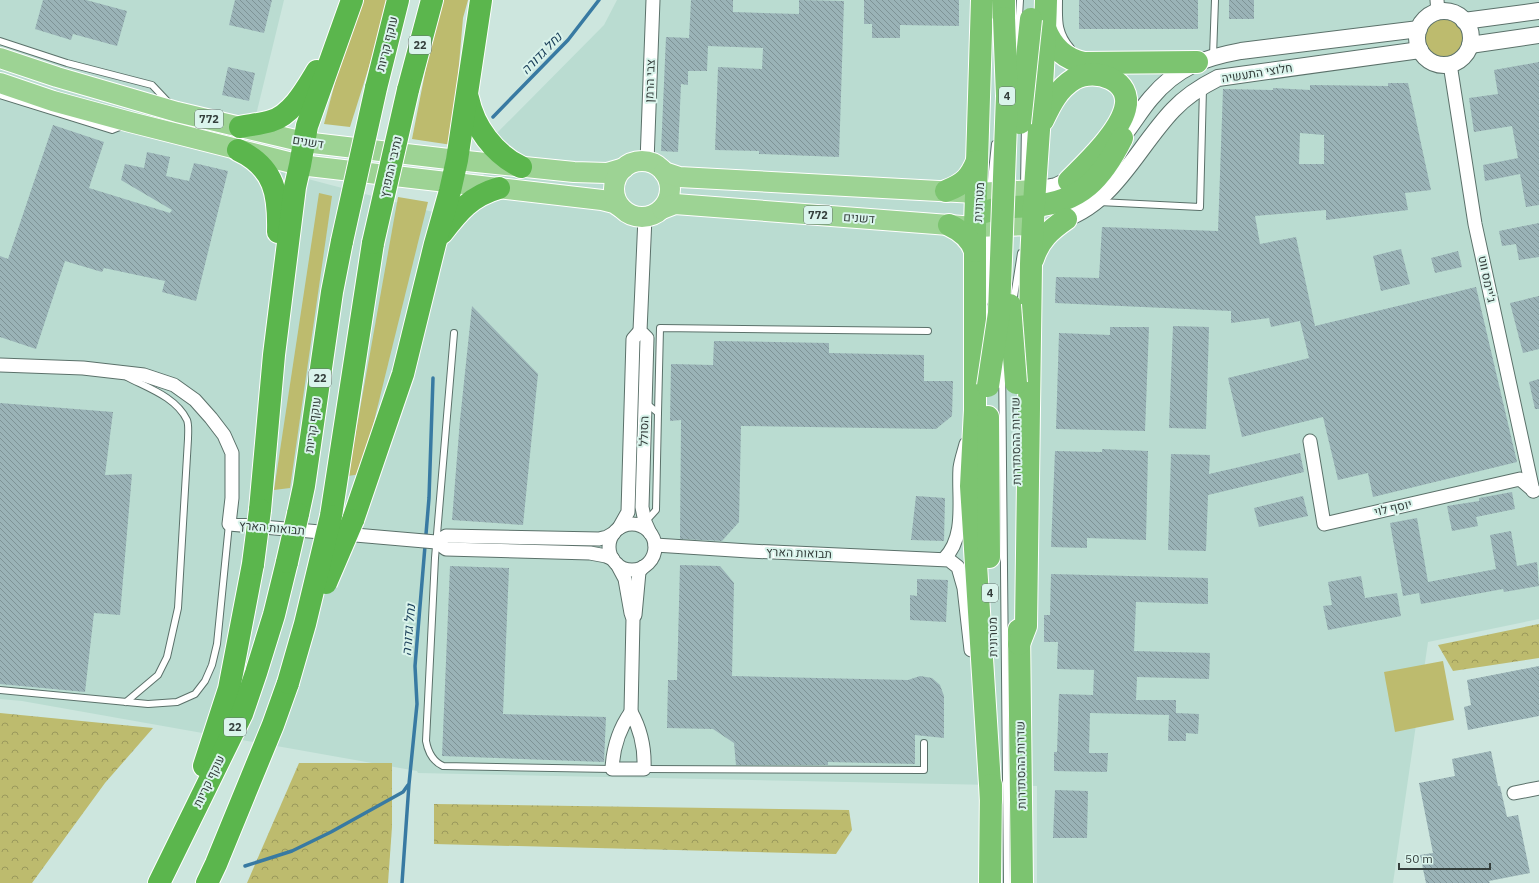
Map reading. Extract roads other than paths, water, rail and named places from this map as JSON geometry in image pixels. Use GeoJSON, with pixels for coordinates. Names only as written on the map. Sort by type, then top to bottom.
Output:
{"type":"FeatureCollection","features":[{"type":"Feature","properties":{"kind":"highway"},"geometry":{"type":"LineString","coordinates":[[155,883],[203,768],[229,689],[253,564],[260,510],[276,332],[295,187],[307,126],[352,0]]}},
{"type":"Feature","properties":{"kind":"highway","name":"עוקף קריות"},"geometry":{"type":"LineString","coordinates":[[158,883],[242,714],[272,623],[304,486],[332,292],[342,241],[376,88],[398,0]]}},
{"type":"Feature","properties":{"kind":"highway","name":"נתיבי המפרץ"},"geometry":{"type":"LineString","coordinates":[[294,660],[305,624],[331,516],[374,243],[408,90],[432,0]]}},
{"type":"Feature","properties":{"kind":"highway"},"geometry":{"type":"LineString","coordinates":[[294,660],[353,520],[403,374],[457,160],[481,0]]}},
{"type":"Feature","properties":{"kind":"highway"},"geometry":{"type":"LineString","coordinates":[[982,0],[978,161],[986,210],[975,251],[975,410],[971,486],[991,800]]}},
{"type":"Feature","properties":{"kind":"highway"},"geometry":{"type":"LineString","coordinates":[[1019,644],[1026,626],[1026,212],[1039,130],[1036,16],[1046,0]]}},
{"type":"Feature","properties":{"kind":"highway","name":"4"},"geometry":{"type":"LineString","coordinates":[[990,883],[991,800],[988,386],[999,313],[1007,96],[1004,9]]}},
{"type":"Feature","properties":{"kind":"highway"},"geometry":{"type":"LineString","coordinates":[[1036,16],[1052,43],[1067,57],[1077,62],[1093,64],[1205,60]]}},
{"type":"Feature","properties":{"kind":"highway","name":"שדרות ההסתדרות"},"geometry":{"type":"LineString","coordinates":[[1022,883],[1016,383],[1010,316],[1015,173],[1021,105],[1036,16]]}},
{"type":"Feature","properties":{"kind":"highway"},"geometry":{"type":"LineString","coordinates":[[240,127],[272,121],[289,109],[306,89],[343,25]]}},
{"type":"Feature","properties":{"kind":"highway"},"geometry":{"type":"LineString","coordinates":[[1039,130],[1055,97],[1067,84],[1074,80],[1087,75],[1110,78],[1117,82],[1126,93],[1123,116],[1102,146],[1085,166],[1069,181]]}},
{"type":"Feature","properties":{"kind":"highway"},"geometry":{"type":"LineString","coordinates":[[467,92],[475,120],[485,136],[504,158],[521,167]]}},
{"type":"Feature","properties":{"kind":"highway"},"geometry":{"type":"LineString","coordinates":[[986,210],[1026,212],[1067,199],[1092,182],[1110,162],[1122,138]]}},
{"type":"Feature","properties":{"kind":"highway"},"geometry":{"type":"LineString","coordinates":[[238,150],[250,155],[262,165],[270,178],[276,195],[279,212],[276,332]]}},
{"type":"Feature","properties":{"kind":"highway"},"geometry":{"type":"LineString","coordinates":[[946,191],[957,187],[967,180],[978,161]]}},
{"type":"Feature","properties":{"kind":"highway"},"geometry":{"type":"LineString","coordinates":[[435,244],[463,207],[478,196],[499,188]]}},
{"type":"Feature","properties":{"kind":"highway"},"geometry":{"type":"LineString","coordinates":[[1026,255],[1036,248],[1044,237],[1066,219]]}},
{"type":"Feature","properties":{"kind":"highway"},"geometry":{"type":"LineString","coordinates":[[949,225],[969,239],[975,251]]}},
{"type":"Feature","properties":{"kind":"highway","name":"22"},"geometry":{"type":"LineString","coordinates":[[207,883],[273,725],[288,683],[294,660]]}},
{"type":"Feature","properties":{"kind":"main road","name":"דשנים"},"geometry":{"type":"LineString","coordinates":[[0,58],[57,77],[178,112],[304,142],[521,167],[607,173],[624,168]]}},
{"type":"Feature","properties":{"kind":"main road","name":"דשנים"},"geometry":{"type":"LineString","coordinates":[[0,83],[53,101],[300,165],[602,200],[614,203],[620,207]]}},
{"type":"Feature","properties":{"kind":"main road"},"geometry":{"type":"LineString","coordinates":[[655,167],[667,177],[670,189],[667,201],[653,213],[640,217],[629,214],[620,207],[614,195],[614,188],[618,174],[624,168],[639,161],[655,167],[679,177],[946,191],[986,210]]}},
{"type":"Feature","properties":{"kind":"main road","name":"דשנים"},"geometry":{"type":"LineString","coordinates":[[653,213],[675,204],[949,225],[986,210]]}},
{"type":"Feature","properties":{"kind":"street","name":"צבי הרמן"},"geometry":{"type":"LineString","coordinates":[[653,0],[655,167]]}},
{"type":"Feature","properties":{"kind":"street"},"geometry":{"type":"LineString","coordinates":[[1438,6],[1460,17],[1464,21],[1469,30],[1470,45],[1464,56],[1455,63],[1443,65],[1429,61],[1420,50],[1417,40],[1419,29],[1426,18],[1438,6]]}},
{"type":"Feature","properties":{"kind":"street"},"geometry":{"type":"LineString","coordinates":[[1464,21],[1539,11]]}},
{"type":"Feature","properties":{"kind":"street","name":"חלוצי התעשיה"},"geometry":{"type":"LineString","coordinates":[[1026,212],[1051,187],[1069,181],[1098,160],[1122,138],[1151,98],[1179,73],[1205,60],[1241,51],[1419,29]]}},
{"type":"Feature","properties":{"kind":"street"},"geometry":{"type":"LineString","coordinates":[[1470,45],[1539,35]]}},
{"type":"Feature","properties":{"kind":"street","name":"חלוצי התעשיה"},"geometry":{"type":"LineString","coordinates":[[1026,212],[1066,219],[1081,213],[1095,202],[1121,176],[1173,110],[1183,100],[1203,86],[1218,78],[1420,50]]}},
{"type":"Feature","properties":{"kind":"street","name":"ג'יימס ווט"},"geometry":{"type":"LineString","coordinates":[[1450,64],[1475,224],[1536,491]]}},
{"type":"Feature","properties":{"kind":"street","name":"הסולל"},"geometry":{"type":"LineString","coordinates":[[616,530],[626,516],[628,504],[632,338],[640,331],[653,213]]}},
{"type":"Feature","properties":{"kind":"street","name":"הסולל"},"geometry":{"type":"LineString","coordinates":[[640,331],[647,338],[642,507],[650,533]]}},
{"type":"Feature","properties":{"kind":"street","name":"תבואות הארץ"},"geometry":{"type":"LineString","coordinates":[[0,365],[83,368],[144,375],[174,385],[195,400],[212,418],[224,435],[232,453],[232,498],[229,524],[434,542],[446,548],[590,553],[606,556],[615,562]]}},
{"type":"Feature","properties":{"kind":"street"},"geometry":{"type":"LineString","coordinates":[[975,410],[960,467],[958,531],[954,546],[944,559],[955,564],[960,572],[964,588],[974,671],[984,699]]}},
{"type":"Feature","properties":{"kind":"street","name":"יוסף לוי"},"geometry":{"type":"LineString","coordinates":[[1310,441],[1324,524],[1520,479],[1536,491]]}},
{"type":"Feature","properties":{"kind":"street"},"geometry":{"type":"LineString","coordinates":[[631,712],[625,720],[616,742],[613,754],[612,769],[644,769],[642,740],[636,720],[631,712],[633,619],[625,579],[615,562],[609,546],[616,530],[626,525],[633,524],[640,525],[650,533],[652,558],[642,567],[639,572],[636,613],[633,619]]}},
{"type":"Feature","properties":{"kind":"street","name":"תבואות הארץ"},"geometry":{"type":"LineString","coordinates":[[434,542],[446,536],[599,539],[607,537],[616,530]]}},
{"type":"Feature","properties":{"kind":"street","name":"תבואות הארץ"},"geometry":{"type":"LineString","coordinates":[[650,533],[749,551],[944,559]]}},
{"type":"Feature","properties":{"kind":"street"},"geometry":{"type":"LineString","coordinates":[[615,562],[630,570],[642,567]]}},
{"type":"Feature","properties":{"kind":"street"},"geometry":{"type":"LineString","coordinates":[[1514,793],[1539,788]]}},
{"type":"Feature","properties":{"kind":"lane"},"geometry":{"type":"LineString","coordinates":[[1016,58],[1020,0]]}},
{"type":"Feature","properties":{"kind":"lane"},"geometry":{"type":"LineString","coordinates":[[1059,0],[1060,32],[1074,51],[1084,60],[1093,64]]}},
{"type":"Feature","properties":{"kind":"lane"},"geometry":{"type":"LineString","coordinates":[[1205,60],[1215,0]]}},
{"type":"Feature","properties":{"kind":"lane"},"geometry":{"type":"LineString","coordinates":[[0,41],[67,63],[152,85],[178,112]]}},
{"type":"Feature","properties":{"kind":"lane"},"geometry":{"type":"LineString","coordinates":[[999,123],[1002,109],[1016,72],[1024,106],[1026,212]]}},
{"type":"Feature","properties":{"kind":"lane"},"geometry":{"type":"LineString","coordinates":[[1095,202],[1200,207],[1203,86]]}},
{"type":"Feature","properties":{"kind":"lane"},"geometry":{"type":"LineString","coordinates":[[0,95],[112,130],[130,122]]}},
{"type":"Feature","properties":{"kind":"lane","name":"מטרונית"},"geometry":{"type":"LineString","coordinates":[[996,137],[986,210],[987,270],[988,293],[1002,342]]}},
{"type":"Feature","properties":{"kind":"lane"},"geometry":{"type":"LineString","coordinates":[[1005,331],[1026,255]]}},
{"type":"Feature","properties":{"kind":"lane"},"geometry":{"type":"LineString","coordinates":[[650,533],[656,510],[660,328],[928,331]]}},
{"type":"Feature","properties":{"kind":"lane"},"geometry":{"type":"LineString","coordinates":[[454,333],[434,542],[426,741],[428,750],[437,763],[443,766],[612,769]]}},
{"type":"Feature","properties":{"kind":"lane","name":"מטרונית"},"geometry":{"type":"LineString","coordinates":[[1002,350],[1007,883]]}},
{"type":"Feature","properties":{"kind":"lane"},"geometry":{"type":"LineString","coordinates":[[116,372],[168,398],[180,409],[188,422],[178,608],[167,657],[158,675],[126,702]]}},
{"type":"Feature","properties":{"kind":"lane"},"geometry":{"type":"LineString","coordinates":[[645,402],[658,413]]}},
{"type":"Feature","properties":{"kind":"lane"},"geometry":{"type":"LineString","coordinates":[[0,690],[148,704],[177,702],[195,694],[205,681],[212,665],[218,644],[229,524]]}},
{"type":"Feature","properties":{"kind":"lane"},"geometry":{"type":"LineString","coordinates":[[644,769],[924,770],[924,743]]}},
{"type":"Feature","properties":{"kind":"waterway","name":"נחל גדורה"},"geometry":{"type":"LineString","coordinates":[[493,117],[568,40],[599,0]]}},
{"type":"Feature","properties":{"kind":"waterway","name":"נחל גדורה"},"geometry":{"type":"LineString","coordinates":[[402,883],[409,784],[417,704],[415,666],[429,498],[433,378]]}},
{"type":"Feature","properties":{"kind":"waterway"},"geometry":{"type":"LineString","coordinates":[[245,866],[292,851],[331,832],[403,792],[408,785]]}}]}
